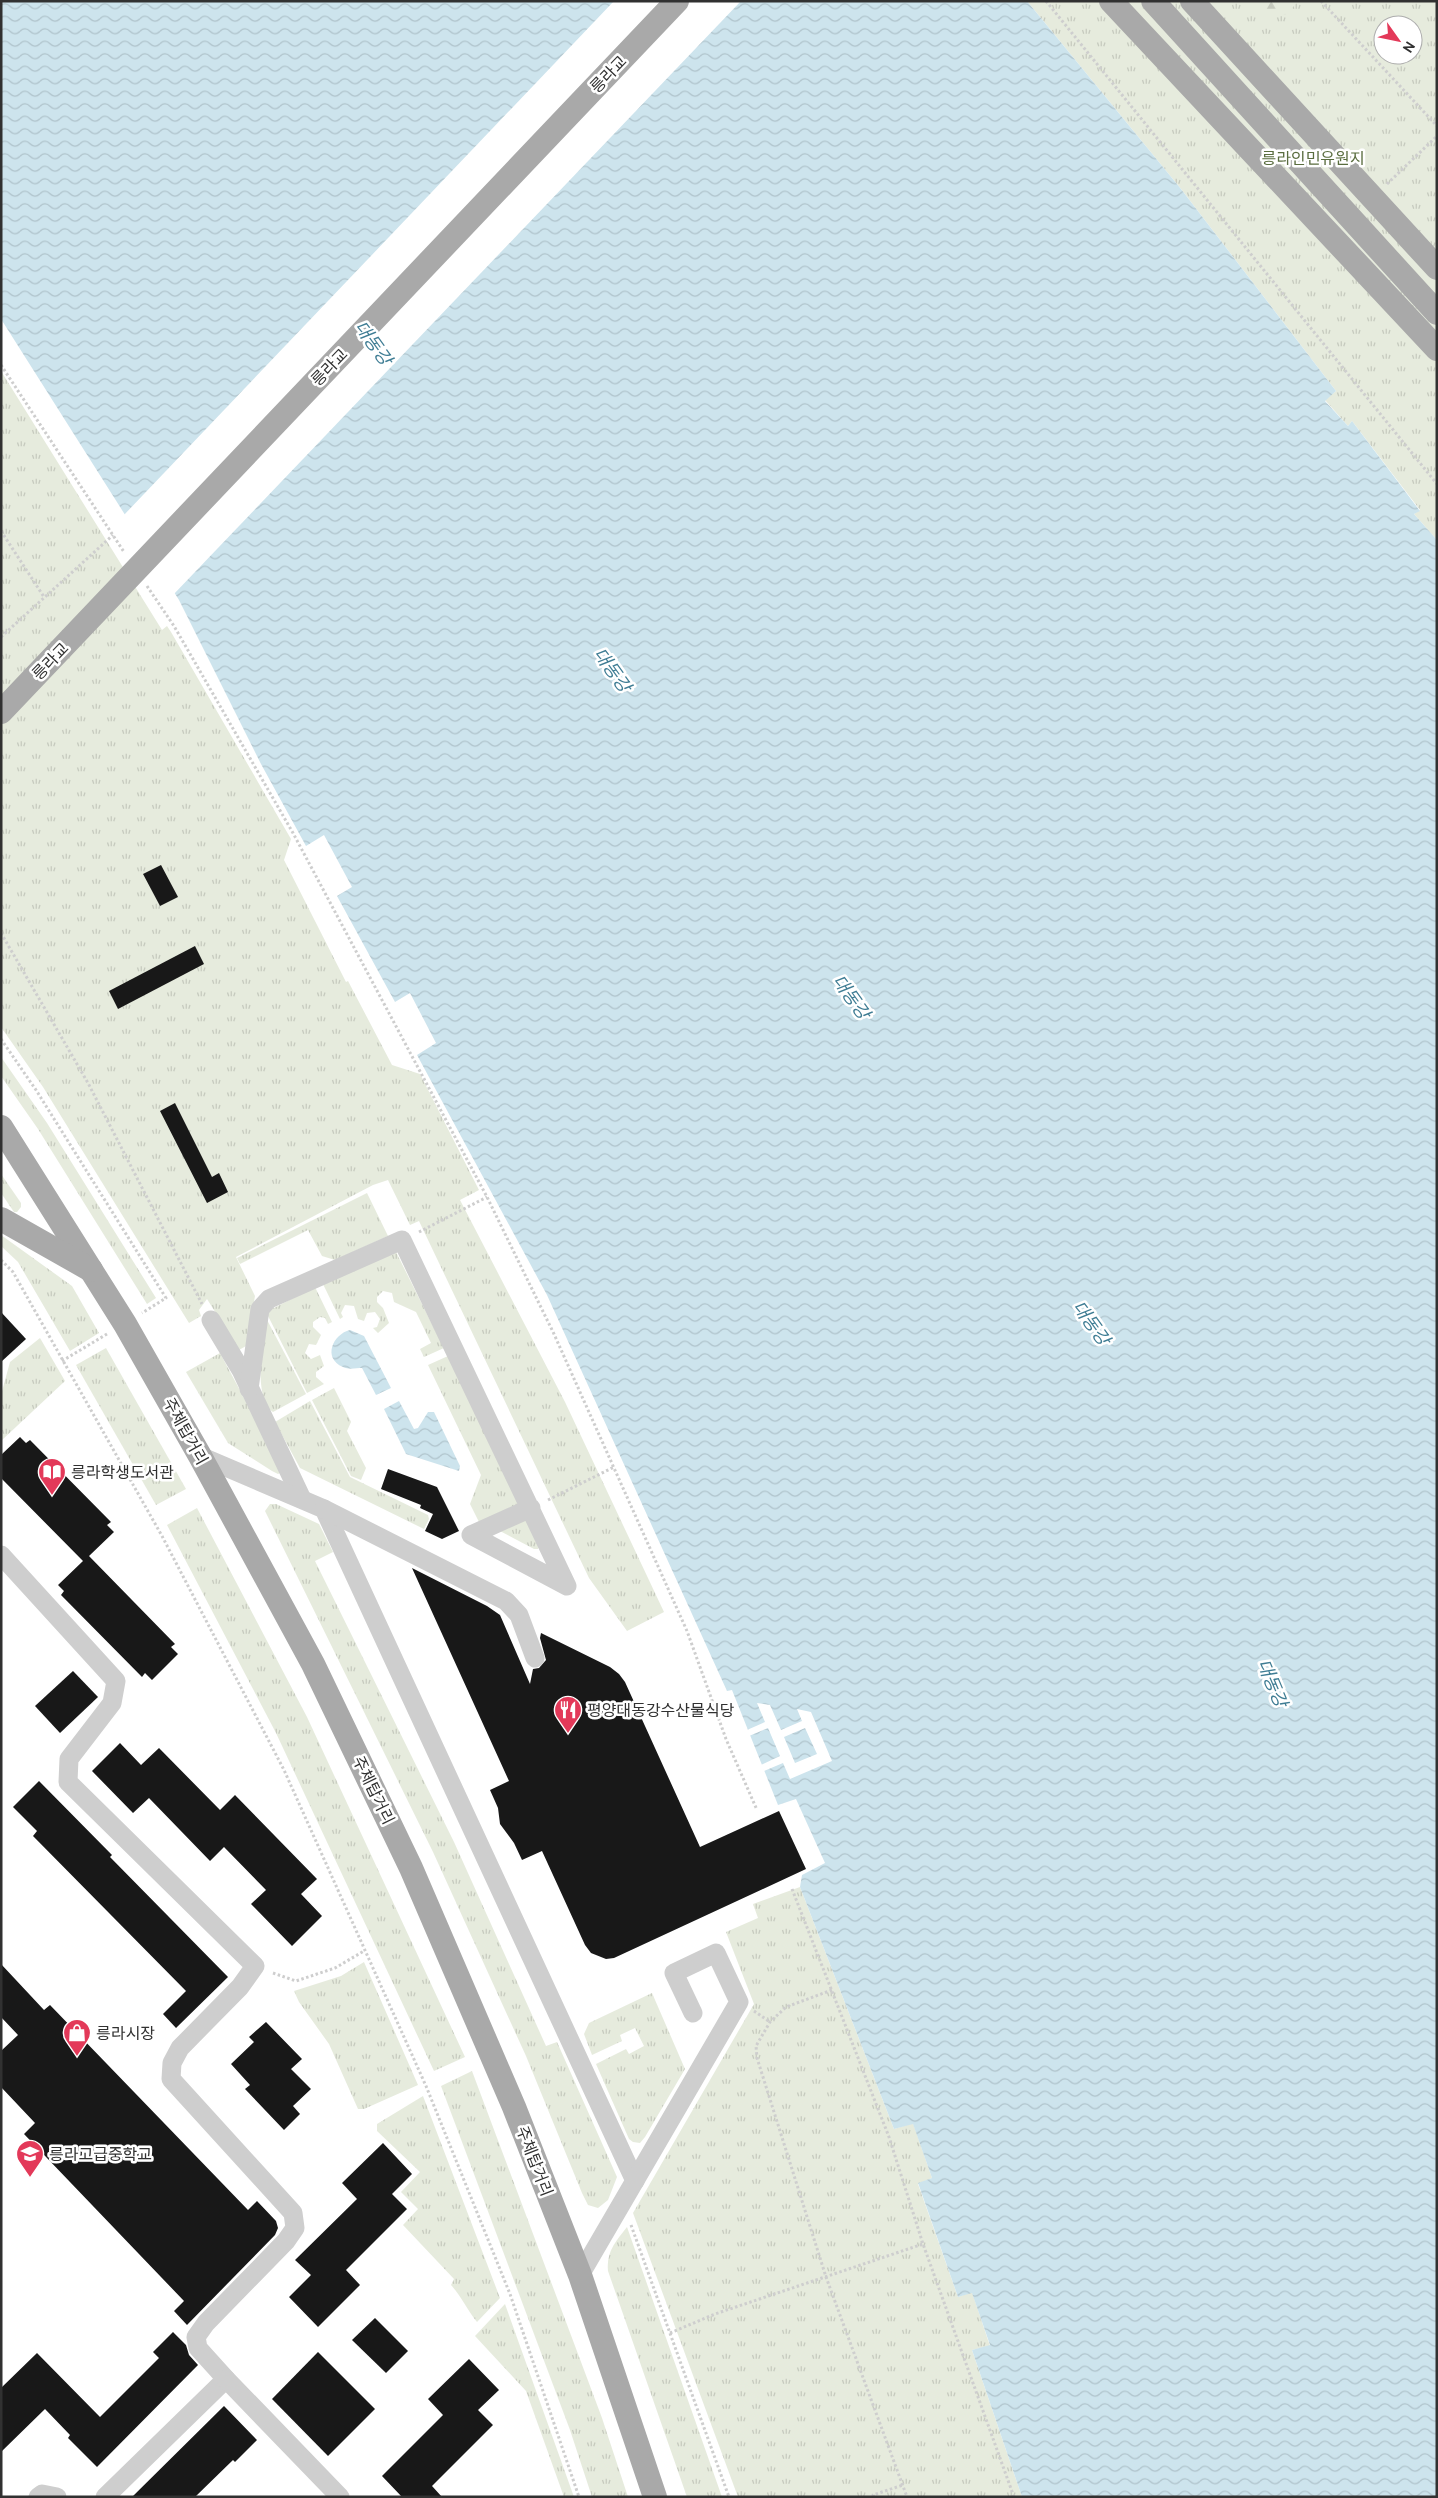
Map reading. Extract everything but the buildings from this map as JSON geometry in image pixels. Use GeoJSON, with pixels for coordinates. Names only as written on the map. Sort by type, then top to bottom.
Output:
{"type":"FeatureCollection","features":[{"type":"Feature","properties":{"kind":"main road","name":"릉라교"},"geometry":{"type":"LineString","coordinates":[[1,712],[678,1]]}},
{"type":"Feature","properties":{"kind":"main road"},"geometry":{"type":"LineString","coordinates":[[1111,1],[1437,350]]}},
{"type":"Feature","properties":{"kind":"main road"},"geometry":{"type":"LineString","coordinates":[[1153,1],[1437,313]]}},
{"type":"Feature","properties":{"kind":"main road"},"geometry":{"type":"LineString","coordinates":[[1192,1],[1437,268]]}},
{"type":"Feature","properties":{"kind":"main road","name":"주체탑거리"},"geometry":{"type":"LineString","coordinates":[[1,1127],[93,1270],[200,1456],[313,1664],[411,1868],[510,2099],[580,2275],[655,2497]]}},
{"type":"Feature","properties":{"kind":"main road"},"geometry":{"type":"LineString","coordinates":[[1,1219],[93,1270]]}},
{"type":"Feature","properties":{"kind":"street"},"geometry":{"type":"LineString","coordinates":[[249,1389],[260,1309],[269,1298],[402,1240],[531,1508],[567,1586],[471,1535],[531,1508]]}},
{"type":"Feature","properties":{"kind":"street"},"geometry":{"type":"LineString","coordinates":[[211,1320],[241,1370],[302,1499]]}},
{"type":"Feature","properties":{"kind":"street"},"geometry":{"type":"LineString","coordinates":[[200,1456],[324,1509],[506,1601],[519,1615],[536,1658]]}},
{"type":"Feature","properties":{"kind":"street"},"geometry":{"type":"LineString","coordinates":[[324,1509],[635,2180]]}},
{"type":"Feature","properties":{"kind":"street"},"geometry":{"type":"LineString","coordinates":[[1,1555],[116,1681],[112,1703],[70,1759],[68,1782],[255,1966],[240,1988],[180,2048],[172,2063],[171,2079],[293,2213],[295,2228],[286,2241],[206,2322],[196,2336],[198,2348],[340,2497]]}},
{"type":"Feature","properties":{"kind":"street"},"geometry":{"type":"LineString","coordinates":[[580,2275],[624,2203],[635,2180],[739,2002],[716,1953],[674,1973],[693,2013]]}},
{"type":"Feature","properties":{"kind":"street"},"geometry":{"type":"LineString","coordinates":[[105,2497],[226,2379]]}},
{"type":"Feature","properties":{"kind":"street"},"geometry":{"type":"LineString","coordinates":[[38,2497],[42,2494],[57,2497]]}},
{"type":"Feature","properties":{"kind":"path"},"geometry":{"type":"LineString","coordinates":[[1046,1],[1437,484]]}},
{"type":"Feature","properties":{"kind":"path"},"geometry":{"type":"LineString","coordinates":[[1321,1],[1437,126]]}},
{"type":"Feature","properties":{"kind":"path"},"geometry":{"type":"LineString","coordinates":[[1385,186],[1437,136]]}},
{"type":"Feature","properties":{"kind":"path"},"geometry":{"type":"LineString","coordinates":[[1,365],[130,560]]}},
{"type":"Feature","properties":{"kind":"path"},"geometry":{"type":"LineString","coordinates":[[1,531],[44,597]]}},
{"type":"Feature","properties":{"kind":"path"},"geometry":{"type":"LineString","coordinates":[[1,637],[113,535]]}},
{"type":"Feature","properties":{"kind":"path"},"geometry":{"type":"LineString","coordinates":[[146,585],[174,626],[293,833],[487,1197],[554,1334],[687,1631],[726,1739],[757,1810]]}},
{"type":"Feature","properties":{"kind":"path"},"geometry":{"type":"LineString","coordinates":[[1,934],[88,1083],[211,1320]]}},
{"type":"Feature","properties":{"kind":"path"},"geometry":{"type":"LineString","coordinates":[[1,1039],[36,1090],[166,1298],[62,1361]]}},
{"type":"Feature","properties":{"kind":"path"},"geometry":{"type":"LineString","coordinates":[[402,1240],[487,1197]]}},
{"type":"Feature","properties":{"kind":"path"},"geometry":{"type":"LineString","coordinates":[[1,1260],[13,1272],[162,1536],[284,1770],[426,2086],[510,2294],[579,2497]]}},
{"type":"Feature","properties":{"kind":"path"},"geometry":{"type":"LineString","coordinates":[[531,1508],[614,1467]]}},
{"type":"Feature","properties":{"kind":"path"},"geometry":{"type":"LineString","coordinates":[[792,1889],[890,2137],[923,2244],[1014,2497]]}},
{"type":"Feature","properties":{"kind":"path"},"geometry":{"type":"LineString","coordinates":[[255,1966],[296,1981],[335,1968],[364,1951]]}},
{"type":"Feature","properties":{"kind":"path"},"geometry":{"type":"LineString","coordinates":[[832,1990],[786,2007],[770,2022],[756,2046],[757,2058],[826,2277],[907,2497]]}},
{"type":"Feature","properties":{"kind":"path"},"geometry":{"type":"LineString","coordinates":[[624,2203],[730,2497]]}},
{"type":"Feature","properties":{"kind":"path"},"geometry":{"type":"LineString","coordinates":[[670,2333],[714,2314],[923,2244]]}},
{"type":"Feature","properties":{"kind":"path"},"geometry":{"type":"LineString","coordinates":[[874,2497],[873,2495],[903,2485]]}},
{"type":"Feature","properties":{"kind":"green space","name":"릉라인민유원지"},"geometry":{"type":"Polygon","coordinates":[[[1027,1],[1437,1],[1437,540],[1414,514],[1420,510],[1352,421],[1348,426],[1325,400],[1336,391],[1181,189],[1027,1]]]}},
{"type":"Feature","properties":{"kind":"green space"},"geometry":{"type":"Polygon","coordinates":[[[1252,1],[1298,1],[1287,14],[1267,17],[1252,1]]]}},
{"type":"Feature","properties":{"kind":"green space"},"geometry":{"type":"Polygon","coordinates":[[[1,371],[162,630],[167,626],[171,632],[291,839],[284,860],[346,982],[348,981],[392,1065],[420,1074],[479,1190],[460,1200],[565,1402],[664,1612],[627,1631],[589,1578],[419,1221],[410,1225],[388,1180],[373,1185],[236,1257],[255,1296],[246,1346],[239,1350],[207,1299],[199,1310],[201,1316],[189,1323],[43,1087],[1,1027],[1,371]]]}},
{"type":"Feature","properties":{"kind":"green space"},"geometry":{"type":"Polygon","coordinates":[[[1,1057],[47,1123],[156,1298],[147,1304],[38,1129],[1,1076],[1,1057]]]}},
{"type":"Feature","properties":{"kind":"green space"},"geometry":{"type":"Polygon","coordinates":[[[1,1174],[21,1203],[21,1207],[17,1212],[14,1212],[1,1193],[1,1174]]]}},
{"type":"Feature","properties":{"kind":"green space"},"geometry":{"type":"Polygon","coordinates":[[[367,1193],[388,1236],[335,1260],[322,1256],[308,1230],[240,1264],[237,1258],[367,1193]]]}},
{"type":"Feature","properties":{"kind":"green space"},"geometry":{"type":"Polygon","coordinates":[[[1,1235],[72,1286],[99,1333],[70,1351],[18,1262],[1,1246],[1,1235]]]}},
{"type":"Feature","properties":{"kind":"green space"},"geometry":{"type":"Polygon","coordinates":[[[396,1252],[444,1348],[424,1357],[420,1349],[431,1343],[416,1312],[394,1302],[392,1293],[383,1291],[377,1297],[377,1302],[383,1308],[389,1323],[378,1333],[373,1328],[377,1327],[380,1319],[375,1312],[367,1313],[364,1321],[358,1319],[354,1306],[345,1305],[341,1313],[343,1317],[340,1319],[322,1282],[396,1252]]]}},
{"type":"Feature","properties":{"kind":"green space"},"geometry":{"type":"Polygon","coordinates":[[[315,1287],[332,1322],[328,1324],[325,1318],[320,1317],[313,1322],[313,1327],[321,1335],[316,1345],[309,1344],[305,1353],[311,1359],[320,1355],[324,1366],[316,1372],[316,1377],[324,1384],[307,1393],[266,1312],[315,1287]]]}},
{"type":"Feature","properties":{"kind":"green space"},"geometry":{"type":"Polygon","coordinates":[[[265,1316],[306,1394],[273,1412],[267,1406],[261,1382],[260,1367],[265,1316]]]}},
{"type":"Feature","properties":{"kind":"green space"},"geometry":{"type":"Polygon","coordinates":[[[40,1338],[65,1381],[1,1441],[1,1395],[10,1362],[40,1338]]]}},
{"type":"Feature","properties":{"kind":"green space"},"geometry":{"type":"Polygon","coordinates":[[[106,1348],[186,1489],[156,1505],[76,1365],[106,1348]]]}},
{"type":"Feature","properties":{"kind":"green space"},"geometry":{"type":"Polygon","coordinates":[[[220,1353],[281,1467],[282,1472],[278,1474],[228,1443],[186,1372],[220,1353]]]}},
{"type":"Feature","properties":{"kind":"green space"},"geometry":{"type":"Polygon","coordinates":[[[448,1356],[520,1505],[480,1524],[470,1504],[481,1475],[428,1365],[448,1356]]]}},
{"type":"Feature","properties":{"kind":"green space"},"geometry":{"type":"Polygon","coordinates":[[[334,1388],[351,1422],[347,1431],[366,1468],[361,1480],[351,1476],[312,1400],[334,1388]]]}},
{"type":"Feature","properties":{"kind":"green space"},"geometry":{"type":"Polygon","coordinates":[[[310,1401],[350,1477],[428,1515],[429,1519],[424,1529],[300,1468],[275,1422],[310,1401]]]}},
{"type":"Feature","properties":{"kind":"green space"},"geometry":{"type":"Polygon","coordinates":[[[270,1504],[276,1504],[319,1524],[333,1552],[315,1561],[454,1842],[546,2046],[557,2042],[617,2177],[608,2200],[598,2208],[588,2205],[582,2193],[526,2056],[433,1852],[265,1511],[270,1504]]]}},
{"type":"Feature","properties":{"kind":"green space"},"geometry":{"type":"Polygon","coordinates":[[[197,1508],[307,1717],[465,2057],[434,2071],[276,1733],[167,1525],[197,1508]]]}},
{"type":"Feature","properties":{"kind":"green space"},"geometry":{"type":"Polygon","coordinates":[[[525,1518],[539,1546],[538,1549],[534,1549],[500,1531],[525,1518]]]}},
{"type":"Feature","properties":{"kind":"green space"},"geometry":{"type":"Polygon","coordinates":[[[800,1887],[894,2129],[913,2123],[932,2178],[918,2184],[958,2297],[972,2292],[990,2346],[972,2350],[1022,2497],[738,2497],[633,2213],[754,2004],[726,1932],[758,1918],[753,1904],[800,1887]]]}},
{"type":"Feature","properties":{"kind":"green space"},"geometry":{"type":"Polygon","coordinates":[[[364,1962],[418,2085],[364,2109],[358,2109],[329,2044],[299,2002],[294,1991],[341,1976],[364,1962]]]}},
{"type":"Feature","properties":{"kind":"green space"},"geometry":{"type":"Polygon","coordinates":[[[652,1993],[685,2069],[640,2143],[629,2139],[596,2064],[626,2049],[629,2054],[644,2046],[635,2028],[620,2035],[622,2041],[592,2055],[584,2034],[589,2023],[652,1993]]]}},
{"type":"Feature","properties":{"kind":"green space"},"geometry":{"type":"Polygon","coordinates":[[[472,2071],[602,2418],[628,2497],[592,2497],[570,2430],[441,2086],[472,2071]]]}},
{"type":"Feature","properties":{"kind":"green space"},"geometry":{"type":"Polygon","coordinates":[[[423,2096],[500,2298],[477,2322],[451,2285],[454,2279],[403,2225],[418,2209],[401,2192],[420,2172],[377,2131],[377,2124],[423,2096]]]}},
{"type":"Feature","properties":{"kind":"green space"},"geometry":{"type":"Polygon","coordinates":[[[627,2227],[722,2497],[687,2497],[608,2271],[610,2252],[627,2227]]]}},
{"type":"Feature","properties":{"kind":"green space"},"geometry":{"type":"Polygon","coordinates":[[[505,2304],[574,2497],[564,2497],[526,2391],[475,2336],[505,2304]]]}},
{"type":"Feature","properties":{"kind":"water","name":"대동강"},"geometry":{"type":"Polygon","coordinates":[[[1,1],[1027,1],[1181,189],[1336,391],[1325,401],[1348,426],[1352,421],[1420,511],[1414,514],[1437,540],[1437,2497],[1022,2497],[972,2350],[990,2345],[972,2293],[958,2297],[918,2183],[932,2178],[913,2124],[894,2129],[800,1887],[802,1875],[825,1863],[796,1799],[778,1805],[732,1690],[727,1691],[547,1295],[417,1055],[436,1043],[410,993],[395,1002],[337,896],[352,887],[324,835],[306,846],[261,764],[179,600],[1,319],[1,1]]]}},
{"type":"Feature","properties":{"kind":"water"},"geometry":{"type":"Polygon","coordinates":[[[350,1330],[364,1336],[391,1388],[376,1395],[362,1368],[345,1368],[333,1358],[332,1347],[335,1341],[344,1332],[350,1330]]]}},
{"type":"Feature","properties":{"kind":"water"},"geometry":{"type":"Polygon","coordinates":[[[399,1401],[414,1429],[418,1428],[428,1412],[434,1412],[460,1466],[459,1471],[406,1454],[384,1409],[399,1401]]]}},
{"type":"Feature","properties":{"kind":"pier"},"geometry":{"type":"Polygon","coordinates":[[[614,1],[741,1],[173,595],[123,516],[614,1]]]}},
{"type":"Feature","properties":{"kind":"pier"},"geometry":{"type":"Polygon","coordinates":[[[757,1703],[770,1705],[781,1730],[802,1721],[797,1709],[811,1712],[832,1761],[790,1779],[783,1763],[764,1771],[761,1765],[780,1756],[768,1728],[749,1736],[747,1730],[765,1722],[757,1703]],[[805,1728],[784,1737],[795,1763],[817,1754],[805,1728]]]}},
{"type":"Feature","properties":{"kind":"place","name":"릉라학생도서관"},"geometry":{"type":"Point","coordinates":[52,1496]}},
{"type":"Feature","properties":{"kind":"place","name":"평양대동강수산물식당"},"geometry":{"type":"Point","coordinates":[568,1734]}},
{"type":"Feature","properties":{"kind":"place","name":"릉라시장"},"geometry":{"type":"Point","coordinates":[77,2057]}},
{"type":"Feature","properties":{"kind":"place","name":"릉라고급중학교"},"geometry":{"type":"Point","coordinates":[30,2178]}}]}
